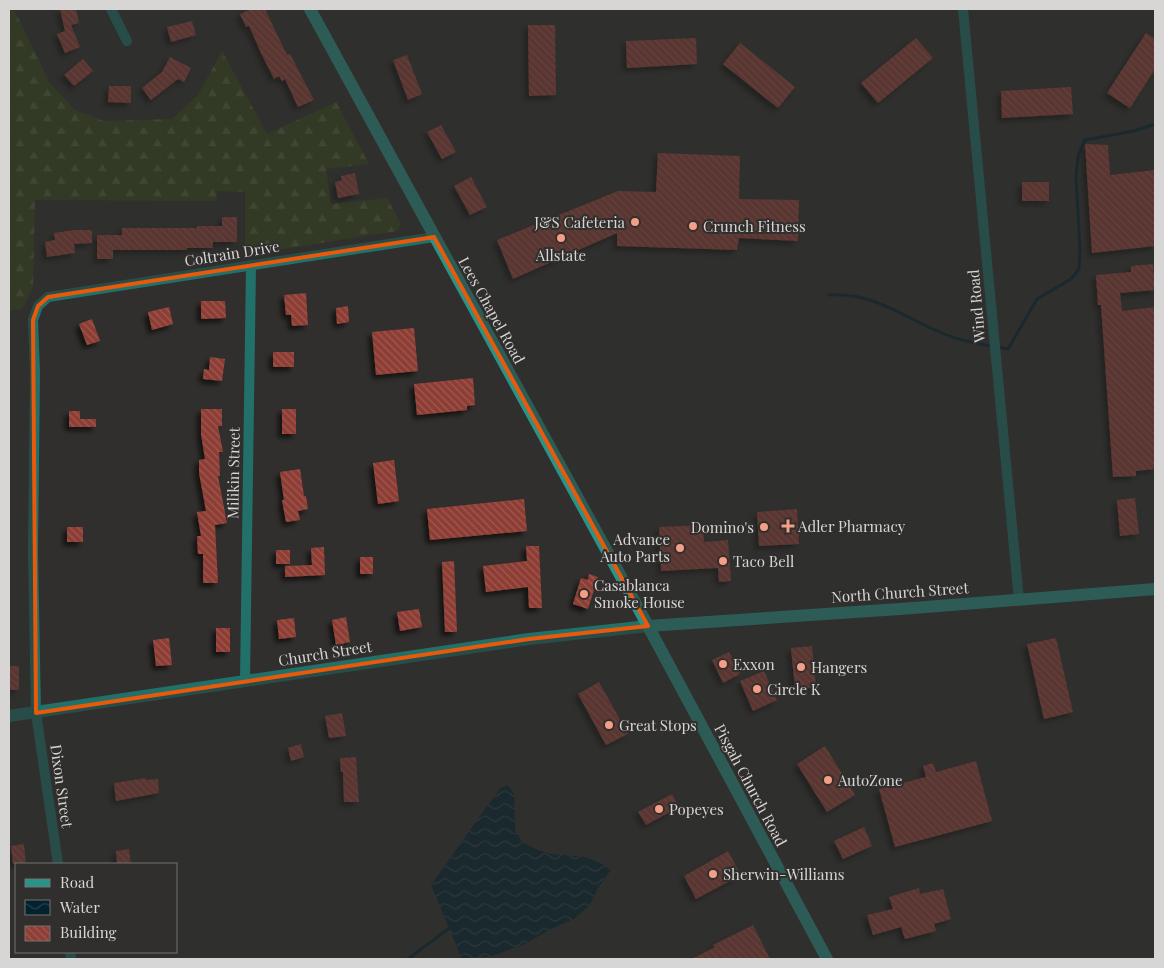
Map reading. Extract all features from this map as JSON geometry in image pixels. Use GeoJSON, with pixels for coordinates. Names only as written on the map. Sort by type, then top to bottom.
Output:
{"type":"FeatureCollection","features":[{"type":"Feature","properties":{"kind":"main road","name":"Lees Chapel Road"},"geometry":{"type":"LineString","coordinates":[[310,9],[648,626]]}},
{"type":"Feature","properties":{"kind":"main road","name":"North Church Street"},"geometry":{"type":"LineString","coordinates":[[648,626],[1155,589]]}},
{"type":"Feature","properties":{"kind":"main road","name":"Pisgah Church Road"},"geometry":{"type":"LineString","coordinates":[[648,626],[827,959]]}},
{"type":"Feature","properties":{"kind":"street"},"geometry":{"type":"LineString","coordinates":[[111,9],[127,41]]}},
{"type":"Feature","properties":{"kind":"street","name":"Wind Road"},"geometry":{"type":"LineString","coordinates":[[963,9],[1019,600]]}},
{"type":"Feature","properties":{"kind":"street","name":"Coltrain Drive"},"geometry":{"type":"LineString","coordinates":[[38,306],[48,297],[434,237]]}},
{"type":"Feature","properties":{"kind":"street","name":"Milikin Street"},"geometry":{"type":"LineString","coordinates":[[245,681],[251,265]]}},
{"type":"Feature","properties":{"kind":"street","name":"Dixon Street"},"geometry":{"type":"LineString","coordinates":[[38,306],[33,320],[33,539],[36,713],[58,863]]}},
{"type":"Feature","properties":{"kind":"street","name":"Church Street"},"geometry":{"type":"LineString","coordinates":[[9,716],[528,639],[648,626]]}},
{"type":"Feature","properties":{"kind":"highlighted area"},"geometry":{"type":"Polygon","coordinates":[[[434,237],[648,626],[529,639],[36,713],[33,320],[38,306],[48,297],[434,237]]]}},
{"type":"Feature","properties":{"kind":"green space"},"geometry":{"type":"Polygon","coordinates":[[[9,9],[14,9],[49,82],[75,110],[104,121],[172,119],[198,95],[222,51],[267,134],[336,102],[369,164],[326,169],[331,204],[387,198],[401,224],[397,231],[245,255],[245,192],[217,191],[216,201],[35,200],[33,288],[22,309],[9,311],[9,9]]]}},
{"type":"Feature","properties":{"kind":"water"},"geometry":{"type":"Polygon","coordinates":[[[508,785],[514,794],[515,830],[522,842],[552,854],[585,857],[607,866],[611,870],[598,888],[589,906],[574,919],[549,930],[523,945],[492,956],[462,959],[431,885],[487,806],[501,788],[508,785]]]}},
{"type":"Feature","properties":{"kind":"building"},"geometry":{"type":"Polygon","coordinates":[[[60,9],[76,9],[79,23],[71,25],[80,47],[65,53],[57,34],[65,31],[60,9]]]}},
{"type":"Feature","properties":{"kind":"building"},"geometry":{"type":"Polygon","coordinates":[[[251,9],[265,9],[287,55],[290,54],[314,100],[298,107],[285,79],[282,81],[279,76],[274,79],[249,26],[246,27],[240,14],[251,9]]]}},
{"type":"Feature","properties":{"kind":"building"},"geometry":{"type":"Polygon","coordinates":[[[192,21],[196,35],[171,42],[167,27],[192,21]]]}},
{"type":"Feature","properties":{"kind":"building"},"geometry":{"type":"Polygon","coordinates":[[[528,25],[555,25],[556,95],[529,96],[528,25]]]}},
{"type":"Feature","properties":{"kind":"building"},"geometry":{"type":"Polygon","coordinates":[[[1146,33],[1155,39],[1155,69],[1130,108],[1107,93],[1146,33]]]}},
{"type":"Feature","properties":{"kind":"building"},"geometry":{"type":"Polygon","coordinates":[[[696,38],[697,64],[627,68],[626,41],[696,38]]]}},
{"type":"Feature","properties":{"kind":"building"},"geometry":{"type":"Polygon","coordinates":[[[916,38],[933,58],[878,103],[861,83],[916,38]]]}},
{"type":"Feature","properties":{"kind":"building"},"geometry":{"type":"Polygon","coordinates":[[[740,43],[795,87],[778,108],[723,64],[740,43]]]}},
{"type":"Feature","properties":{"kind":"building"},"geometry":{"type":"Polygon","coordinates":[[[407,55],[422,94],[408,100],[393,60],[407,55]]]}},
{"type":"Feature","properties":{"kind":"building"},"geometry":{"type":"Polygon","coordinates":[[[170,57],[191,68],[184,82],[178,79],[151,100],[142,88],[162,72],[170,57]]]}},
{"type":"Feature","properties":{"kind":"building"},"geometry":{"type":"Polygon","coordinates":[[[83,59],[93,71],[74,86],[64,75],[83,59]]]}},
{"type":"Feature","properties":{"kind":"building"},"geometry":{"type":"Polygon","coordinates":[[[109,86],[131,86],[131,103],[108,102],[109,86]]]}},
{"type":"Feature","properties":{"kind":"building"},"geometry":{"type":"Polygon","coordinates":[[[1071,87],[1073,114],[1002,118],[1001,91],[1071,87]]]}},
{"type":"Feature","properties":{"kind":"building"},"geometry":{"type":"Polygon","coordinates":[[[441,125],[456,152],[442,159],[427,132],[441,125]]]}},
{"type":"Feature","properties":{"kind":"building"},"geometry":{"type":"Polygon","coordinates":[[[1085,144],[1108,145],[1110,175],[1155,170],[1155,246],[1092,253],[1085,144]]]}},
{"type":"Feature","properties":{"kind":"building"},"geometry":{"type":"Polygon","coordinates":[[[658,153],[740,156],[739,199],[799,200],[798,241],[739,238],[737,250],[617,246],[617,233],[513,279],[497,240],[618,191],[656,192],[658,153]]]}},
{"type":"Feature","properties":{"kind":"building"},"geometry":{"type":"Polygon","coordinates":[[[355,173],[359,194],[338,198],[335,182],[342,180],[341,176],[355,173]]]}},
{"type":"Feature","properties":{"kind":"building"},"geometry":{"type":"Polygon","coordinates":[[[471,177],[487,207],[470,215],[454,186],[471,177]]]}},
{"type":"Feature","properties":{"kind":"building"},"geometry":{"type":"Polygon","coordinates":[[[1022,182],[1049,182],[1049,201],[1022,201],[1022,182]]]}},
{"type":"Feature","properties":{"kind":"building"},"geometry":{"type":"Polygon","coordinates":[[[222,217],[237,217],[237,242],[213,242],[213,248],[187,248],[187,250],[113,250],[113,259],[97,259],[97,235],[122,235],[122,228],[222,226],[222,217]]]}},
{"type":"Feature","properties":{"kind":"building"},"geometry":{"type":"Polygon","coordinates":[[[92,230],[92,243],[74,244],[75,253],[47,257],[45,242],[55,240],[54,233],[92,230]]]}},
{"type":"Feature","properties":{"kind":"building"},"geometry":{"type":"Polygon","coordinates":[[[1153,264],[1155,290],[1120,293],[1122,311],[1155,307],[1155,469],[1136,471],[1136,476],[1113,477],[1101,305],[1098,305],[1096,275],[1131,272],[1131,266],[1153,264]]]}},
{"type":"Feature","properties":{"kind":"building"},"geometry":{"type":"Polygon","coordinates":[[[306,293],[308,325],[292,326],[291,315],[286,315],[284,295],[306,293]]]}},
{"type":"Feature","properties":{"kind":"building"},"geometry":{"type":"Polygon","coordinates":[[[201,301],[225,301],[226,318],[201,319],[201,301]]]}},
{"type":"Feature","properties":{"kind":"building"},"geometry":{"type":"Polygon","coordinates":[[[348,306],[349,322],[337,324],[336,308],[348,306]]]}},
{"type":"Feature","properties":{"kind":"building"},"geometry":{"type":"Polygon","coordinates":[[[169,307],[173,324],[152,330],[148,312],[169,307]]]}},
{"type":"Feature","properties":{"kind":"building"},"geometry":{"type":"Polygon","coordinates":[[[92,319],[100,341],[87,345],[79,324],[92,319]]]}},
{"type":"Feature","properties":{"kind":"building"},"geometry":{"type":"Polygon","coordinates":[[[414,328],[418,371],[376,375],[372,332],[414,328]]]}},
{"type":"Feature","properties":{"kind":"building"},"geometry":{"type":"Polygon","coordinates":[[[273,352],[294,352],[294,367],[273,367],[273,352]]]}},
{"type":"Feature","properties":{"kind":"building"},"geometry":{"type":"Polygon","coordinates":[[[210,357],[225,359],[222,381],[203,379],[204,369],[209,370],[210,357]]]}},
{"type":"Feature","properties":{"kind":"building"},"geometry":{"type":"Polygon","coordinates":[[[473,378],[475,405],[467,406],[467,410],[417,415],[414,384],[473,378]]]}},
{"type":"Feature","properties":{"kind":"building"},"geometry":{"type":"Polygon","coordinates":[[[201,409],[222,409],[222,426],[218,426],[223,452],[219,452],[220,476],[218,476],[227,523],[215,525],[218,583],[203,583],[203,554],[198,554],[197,536],[201,536],[197,512],[206,511],[199,473],[199,460],[205,459],[201,434],[201,409]]]}},
{"type":"Feature","properties":{"kind":"building"},"geometry":{"type":"Polygon","coordinates":[[[282,409],[296,409],[296,434],[282,434],[282,409]]]}},
{"type":"Feature","properties":{"kind":"building"},"geometry":{"type":"Polygon","coordinates":[[[69,411],[80,411],[80,419],[96,419],[96,427],[69,427],[69,411]]]}},
{"type":"Feature","properties":{"kind":"building"},"geometry":{"type":"Polygon","coordinates":[[[394,460],[399,501],[378,504],[373,463],[394,460]]]}},
{"type":"Feature","properties":{"kind":"building"},"geometry":{"type":"Polygon","coordinates":[[[300,469],[308,509],[298,511],[300,520],[286,522],[280,472],[300,469]]]}},
{"type":"Feature","properties":{"kind":"building"},"geometry":{"type":"Polygon","coordinates":[[[1135,498],[1139,534],[1120,536],[1117,500],[1135,498]]]}},
{"type":"Feature","properties":{"kind":"building"},"geometry":{"type":"Polygon","coordinates":[[[524,499],[527,531],[430,540],[427,509],[524,499]]]}},
{"type":"Feature","properties":{"kind":"building"},"geometry":{"type":"Polygon","coordinates":[[[797,509],[799,544],[759,546],[757,512],[797,509]]]}},
{"type":"Feature","properties":{"kind":"building"},"geometry":{"type":"Polygon","coordinates":[[[703,525],[704,542],[728,540],[731,581],[719,582],[718,568],[661,571],[659,527],[703,525]]]}},
{"type":"Feature","properties":{"kind":"building"},"geometry":{"type":"Polygon","coordinates":[[[67,527],[83,527],[83,542],[67,542],[67,527]]]}},
{"type":"Feature","properties":{"kind":"building"},"geometry":{"type":"Polygon","coordinates":[[[526,546],[539,546],[542,608],[529,608],[528,587],[486,592],[483,566],[527,561],[526,546]]]}},
{"type":"Feature","properties":{"kind":"building"},"geometry":{"type":"Polygon","coordinates":[[[324,547],[325,575],[285,577],[285,566],[312,565],[311,548],[324,547]]]}},
{"type":"Feature","properties":{"kind":"building"},"geometry":{"type":"Polygon","coordinates":[[[276,550],[290,550],[290,564],[276,564],[276,550]]]}},
{"type":"Feature","properties":{"kind":"building"},"geometry":{"type":"Polygon","coordinates":[[[360,557],[373,557],[373,574],[360,574],[360,557]]]}},
{"type":"Feature","properties":{"kind":"building"},"geometry":{"type":"Polygon","coordinates":[[[454,561],[457,632],[445,632],[442,562],[454,561]]]}},
{"type":"Feature","properties":{"kind":"building"},"geometry":{"type":"Polygon","coordinates":[[[589,574],[598,577],[588,609],[573,604],[581,578],[588,580],[589,574]]]}},
{"type":"Feature","properties":{"kind":"building"},"geometry":{"type":"Polygon","coordinates":[[[419,609],[422,627],[400,631],[397,612],[419,609]]]}},
{"type":"Feature","properties":{"kind":"building"},"geometry":{"type":"Polygon","coordinates":[[[346,617],[350,642],[336,645],[332,620],[346,617]]]}},
{"type":"Feature","properties":{"kind":"building"},"geometry":{"type":"Polygon","coordinates":[[[294,618],[296,637],[279,639],[277,620],[294,618]]]}},
{"type":"Feature","properties":{"kind":"building"},"geometry":{"type":"Polygon","coordinates":[[[216,628],[230,628],[230,652],[216,652],[216,628]]]}},
{"type":"Feature","properties":{"kind":"building"},"geometry":{"type":"Polygon","coordinates":[[[169,638],[172,665],[156,666],[153,640],[169,638]]]}},
{"type":"Feature","properties":{"kind":"building"},"geometry":{"type":"Polygon","coordinates":[[[1056,638],[1073,712],[1044,719],[1027,644],[1056,638]]]}},
{"type":"Feature","properties":{"kind":"building"},"geometry":{"type":"Polygon","coordinates":[[[812,646],[816,687],[795,689],[791,648],[812,646]]]}},
{"type":"Feature","properties":{"kind":"building"},"geometry":{"type":"Polygon","coordinates":[[[729,652],[740,674],[723,683],[712,660],[729,652]]]}},
{"type":"Feature","properties":{"kind":"building"},"geometry":{"type":"Polygon","coordinates":[[[9,666],[19,666],[19,690],[9,690],[9,666]]]}},
{"type":"Feature","properties":{"kind":"building"},"geometry":{"type":"Polygon","coordinates":[[[764,671],[777,700],[753,711],[740,681],[764,671]]]}},
{"type":"Feature","properties":{"kind":"building"},"geometry":{"type":"Polygon","coordinates":[[[599,682],[628,734],[606,745],[578,694],[599,682]]]}},
{"type":"Feature","properties":{"kind":"building"},"geometry":{"type":"Polygon","coordinates":[[[342,713],[346,736],[329,738],[325,716],[342,713]]]}},
{"type":"Feature","properties":{"kind":"building"},"geometry":{"type":"Polygon","coordinates":[[[301,744],[304,757],[291,761],[288,748],[301,744]]]}},
{"type":"Feature","properties":{"kind":"building"},"geometry":{"type":"Polygon","coordinates":[[[825,746],[855,795],[827,812],[797,764],[825,746]]]}},
{"type":"Feature","properties":{"kind":"building"},"geometry":{"type":"Polygon","coordinates":[[[356,757],[359,802],[344,802],[343,772],[341,772],[340,758],[356,757]]]}},
{"type":"Feature","properties":{"kind":"building"},"geometry":{"type":"Polygon","coordinates":[[[976,761],[992,821],[895,847],[879,789],[926,777],[923,766],[933,763],[936,772],[976,761]]]}},
{"type":"Feature","properties":{"kind":"building"},"geometry":{"type":"Polygon","coordinates":[[[146,778],[146,780],[158,779],[159,793],[116,801],[114,783],[146,778]]]}},
{"type":"Feature","properties":{"kind":"building","name":"Popeyes"},"geometry":{"type":"Polygon","coordinates":[[[672,794],[679,807],[646,825],[638,812],[672,794]]]}},
{"type":"Feature","properties":{"kind":"building"},"geometry":{"type":"Polygon","coordinates":[[[864,827],[872,846],[843,859],[834,841],[864,827]]]}},
{"type":"Feature","properties":{"kind":"building"},"geometry":{"type":"Polygon","coordinates":[[[24,844],[26,863],[13,864],[11,846],[24,844]]]}},
{"type":"Feature","properties":{"kind":"building"},"geometry":{"type":"Polygon","coordinates":[[[129,849],[131,863],[117,863],[116,851],[129,849]]]}},
{"type":"Feature","properties":{"kind":"building"},"geometry":{"type":"Polygon","coordinates":[[[728,851],[741,875],[696,899],[684,876],[728,851]]]}},
{"type":"Feature","properties":{"kind":"building"},"geometry":{"type":"Polygon","coordinates":[[[919,888],[920,894],[943,889],[951,919],[934,924],[936,931],[905,939],[901,927],[873,935],[867,915],[893,909],[889,897],[919,888]]]}},
{"type":"Feature","properties":{"kind":"building"},"geometry":{"type":"Polygon","coordinates":[[[753,925],[770,959],[692,959],[715,947],[713,945],[753,925]]]}},
{"type":"Feature","properties":{"kind":"waterway"},"geometry":{"type":"LineString","coordinates":[[829,295],[863,298],[879,303],[955,338],[1008,349],[1037,299],[1071,279],[1079,269],[1080,250],[1076,177],[1078,156],[1085,140],[1134,131],[1155,124]]}},
{"type":"Feature","properties":{"kind":"waterway"},"geometry":{"type":"LineString","coordinates":[[408,959],[452,926]]}},
{"type":"Feature","properties":{"kind":"place","name":"J&S Cafeteria"},"geometry":{"type":"Point","coordinates":[635,222]}},
{"type":"Feature","properties":{"kind":"place","name":"Crunch Fitness"},"geometry":{"type":"Point","coordinates":[693,226]}},
{"type":"Feature","properties":{"kind":"place","name":"Allstate"},"geometry":{"type":"Point","coordinates":[561,238]}},
{"type":"Feature","properties":{"kind":"place","name":"Adler Pharmacy"},"geometry":{"type":"Point","coordinates":[788,526]}},
{"type":"Feature","properties":{"kind":"place","name":"Domino's"},"geometry":{"type":"Point","coordinates":[764,527]}},
{"type":"Feature","properties":{"kind":"place","name":"Advance Auto Parts"},"geometry":{"type":"Point","coordinates":[680,548]}},
{"type":"Feature","properties":{"kind":"place","name":"Taco Bell"},"geometry":{"type":"Point","coordinates":[723,561]}},
{"type":"Feature","properties":{"kind":"place","name":"Casablanca Smoke House"},"geometry":{"type":"Point","coordinates":[584,594]}},
{"type":"Feature","properties":{"kind":"place","name":"Exxon"},"geometry":{"type":"Point","coordinates":[723,664]}},
{"type":"Feature","properties":{"kind":"place","name":"Hangers"},"geometry":{"type":"Point","coordinates":[801,667]}},
{"type":"Feature","properties":{"kind":"place","name":"Circle K"},"geometry":{"type":"Point","coordinates":[757,689]}},
{"type":"Feature","properties":{"kind":"place","name":"Great Stops"},"geometry":{"type":"Point","coordinates":[609,725]}},
{"type":"Feature","properties":{"kind":"place","name":"AutoZone"},"geometry":{"type":"Point","coordinates":[828,780]}},
{"type":"Feature","properties":{"kind":"place","name":"Popeyes"},"geometry":{"type":"Point","coordinates":[659,809]}},
{"type":"Feature","properties":{"kind":"place","name":"Sherwin-Williams"},"geometry":{"type":"Point","coordinates":[713,874]}}]}
